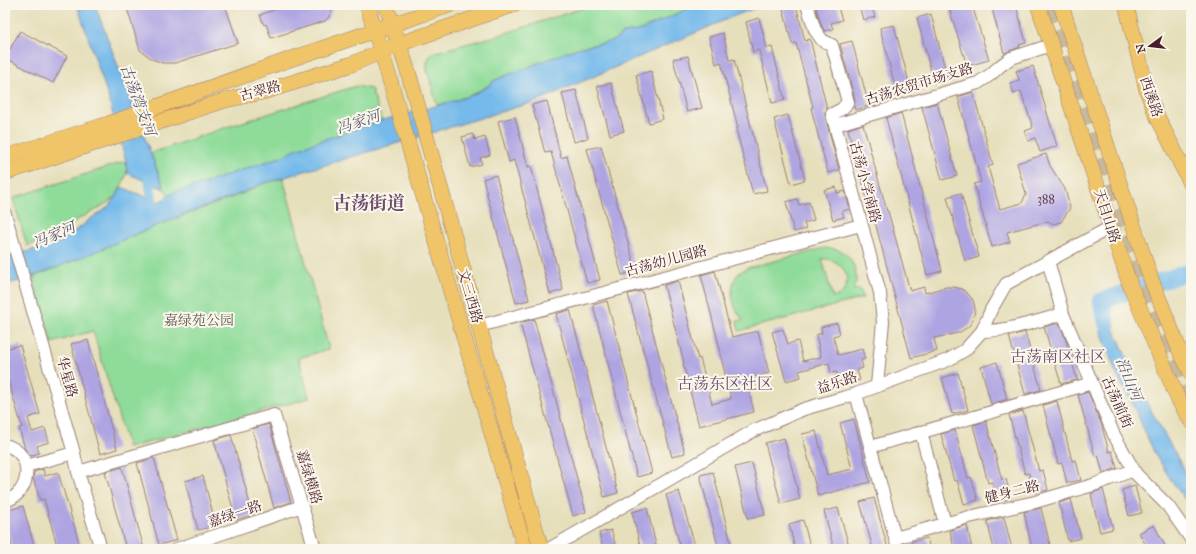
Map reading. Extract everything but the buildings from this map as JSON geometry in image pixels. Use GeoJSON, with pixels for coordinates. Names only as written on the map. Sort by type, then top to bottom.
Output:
{"type":"FeatureCollection","features":[{"type":"Feature","properties":{"kind":"main road","name":"文三西路"},"geometry":{"type":"LineString","coordinates":[[367,5],[525,549]]}},
{"type":"Feature","properties":{"kind":"main road","name":"文三西路"},"geometry":{"type":"LineString","coordinates":[[386,5],[415,97],[541,549]]}},
{"type":"Feature","properties":{"kind":"main road","name":"古翠路"},"geometry":{"type":"LineString","coordinates":[[5,173],[146,119],[288,60],[450,5]]}},
{"type":"Feature","properties":{"kind":"main road","name":"古翠路"},"geometry":{"type":"LineString","coordinates":[[146,119],[263,92],[352,64],[399,44],[513,5]]}},
{"type":"Feature","properties":{"kind":"main road","name":"天目山路"},"geometry":{"type":"LineString","coordinates":[[1038,5],[1130,285],[1178,399],[1191,421]]}},
{"type":"Feature","properties":{"kind":"main road","name":"天目山路"},"geometry":{"type":"LineString","coordinates":[[1061,5],[1152,279],[1180,351],[1191,373]]}},
{"type":"Feature","properties":{"kind":"main road","name":"西溪路"},"geometry":{"type":"LineString","coordinates":[[1126,5],[1149,96],[1156,114],[1191,184]]}},
{"type":"Feature","properties":{"kind":"main road","name":"古翠路"},"geometry":{"type":"LineString","coordinates":[[5,157],[112,131]]}},
{"type":"Feature","properties":{"kind":"street"},"geometry":{"type":"LineString","coordinates":[[807,5],[814,30],[822,40],[832,44],[848,102],[842,109],[832,114],[835,125]]}},
{"type":"Feature","properties":{"kind":"street","name":"古荡农贸市场支路"},"geometry":{"type":"LineString","coordinates":[[835,125],[978,83],[1011,58],[1051,45]]}},
{"type":"Feature","properties":{"kind":"street","name":"古荡小学南路"},"geometry":{"type":"LineString","coordinates":[[835,125],[880,293],[883,322],[877,385]]}},
{"type":"Feature","properties":{"kind":"street","name":"华星路"},"geometry":{"type":"LineString","coordinates":[[5,214],[100,549]]}},
{"type":"Feature","properties":{"kind":"street","name":"古荡幼儿园路"},"geometry":{"type":"LineString","coordinates":[[479,326],[861,225]]}},
{"type":"Feature","properties":{"kind":"street","name":"益乐路"},"geometry":{"type":"LineString","coordinates":[[549,549],[753,431],[804,409],[856,394],[948,360],[966,350],[982,331],[991,310],[1006,284],[1111,227]]}},
{"type":"Feature","properties":{"kind":"street","name":"古荡前街"},"geometry":{"type":"LineString","coordinates":[[1048,261],[1063,314],[1114,435],[1134,470],[1149,488],[1168,506],[1191,539]]}},
{"type":"Feature","properties":{"kind":"street"},"geometry":{"type":"LineString","coordinates":[[982,331],[991,331],[1018,326],[1063,314]]}},
{"type":"Feature","properties":{"kind":"street"},"geometry":{"type":"LineString","coordinates":[[870,447],[1092,383]]}},
{"type":"Feature","properties":{"kind":"street"},"geometry":{"type":"LineString","coordinates":[[856,394],[896,544]]}},
{"type":"Feature","properties":{"kind":"street","name":"嘉绿横路"},"geometry":{"type":"LineString","coordinates":[[78,472],[274,415],[315,549]]}},
{"type":"Feature","properties":{"kind":"street"},"geometry":{"type":"LineString","coordinates":[[921,432],[945,524]]}},
{"type":"Feature","properties":{"kind":"street"},"geometry":{"type":"LineString","coordinates":[[5,445],[16,450],[26,466],[24,486],[18,494],[5,501]]}},
{"type":"Feature","properties":{"kind":"street"},"geometry":{"type":"LineString","coordinates":[[26,466],[74,453]]}},
{"type":"Feature","properties":{"kind":"street","name":"健身二路"},"geometry":{"type":"LineString","coordinates":[[896,544],[945,524],[1035,502],[1093,485],[1134,470]]}},
{"type":"Feature","properties":{"kind":"street","name":"嘉绿一路"},"geometry":{"type":"LineString","coordinates":[[177,549],[302,506]]}},
{"type":"Feature","properties":{"kind":"green space"},"geometry":{"type":"Polygon","coordinates":[[[592,5],[696,5],[639,31],[623,33],[615,40],[605,43],[577,48],[495,80],[482,90],[468,96],[437,105],[427,70],[427,61],[432,53],[500,35],[592,5]]]}},
{"type":"Feature","properties":{"kind":"green space"},"geometry":{"type":"Polygon","coordinates":[[[356,86],[371,89],[382,120],[296,149],[281,157],[201,185],[175,192],[169,196],[164,189],[151,153],[356,86]]]}},
{"type":"Feature","properties":{"kind":"green space"},"geometry":{"type":"Polygon","coordinates":[[[126,161],[127,173],[116,197],[96,210],[78,219],[66,231],[27,246],[13,198],[126,161]]]}},
{"type":"Feature","properties":{"kind":"green space","name":"嘉绿苑公园"},"geometry":{"type":"Polygon","coordinates":[[[283,178],[329,349],[299,358],[309,398],[128,448],[93,331],[52,343],[33,277],[156,226],[244,193],[262,184],[283,178]]]}},
{"type":"Feature","properties":{"kind":"green space"},"geometry":{"type":"Polygon","coordinates":[[[825,248],[839,250],[851,260],[856,276],[853,290],[860,289],[863,298],[739,331],[737,321],[743,320],[736,309],[732,297],[732,291],[735,279],[739,273],[747,268],[825,248]],[[822,259],[833,298],[842,293],[846,287],[847,281],[844,270],[840,265],[829,259],[822,259]]]}},
{"type":"Feature","properties":{"kind":"water"},"geometry":{"type":"Polygon","coordinates":[[[77,5],[95,5],[164,189],[127,173],[126,161],[108,96],[77,5]]]}},
{"type":"Feature","properties":{"kind":"water"},"geometry":{"type":"Polygon","coordinates":[[[696,5],[765,5],[739,14],[537,101],[262,184],[63,265],[5,285],[5,258],[57,244],[107,208],[116,197],[121,187],[159,202],[175,192],[201,185],[281,157],[296,149],[376,122],[472,95],[487,87],[495,80],[577,48],[615,40],[623,33],[639,31],[696,5]]]}},
{"type":"Feature","properties":{"kind":"water"},"geometry":{"type":"Polygon","coordinates":[[[1106,303],[1113,326],[1143,396],[1191,482],[1191,508],[1171,480],[1154,452],[1134,407],[1116,373],[1100,329],[1095,305],[1106,303]]]}},
{"type":"Feature","properties":{"kind":"waterway","name":"古荡湾支河"},"geometry":{"type":"LineString","coordinates":[[148,170],[153,207]]}},
{"type":"Feature","properties":{"kind":"waterway","name":"沿山河"},"geometry":{"type":"LineString","coordinates":[[1107,325],[1101,301],[1191,271]]}},
{"type":"Feature","properties":{"kind":"tunnel"},"geometry":{"type":"LineString","coordinates":[[1047,5],[1131,266],[1152,321],[1191,402]]}},
{"type":"Feature","properties":{"kind":"district","name":"古荡街道"},"geometry":{"type":"Point","coordinates":[369,203]}},
{"type":"Feature","properties":{"kind":"district","name":"古荡南区社区"},"geometry":{"type":"Point","coordinates":[1058,356]}},
{"type":"Feature","properties":{"kind":"district","name":"古荡东区社区"},"geometry":{"type":"Point","coordinates":[725,383]}},
{"type":"Feature","properties":{"kind":"water label","name":"冯家河"},"geometry":{"type":"Point","coordinates":[358,122]}},
{"type":"Feature","properties":{"kind":"water label","name":"冯家河"},"geometry":{"type":"Point","coordinates":[54,235]}}]}
